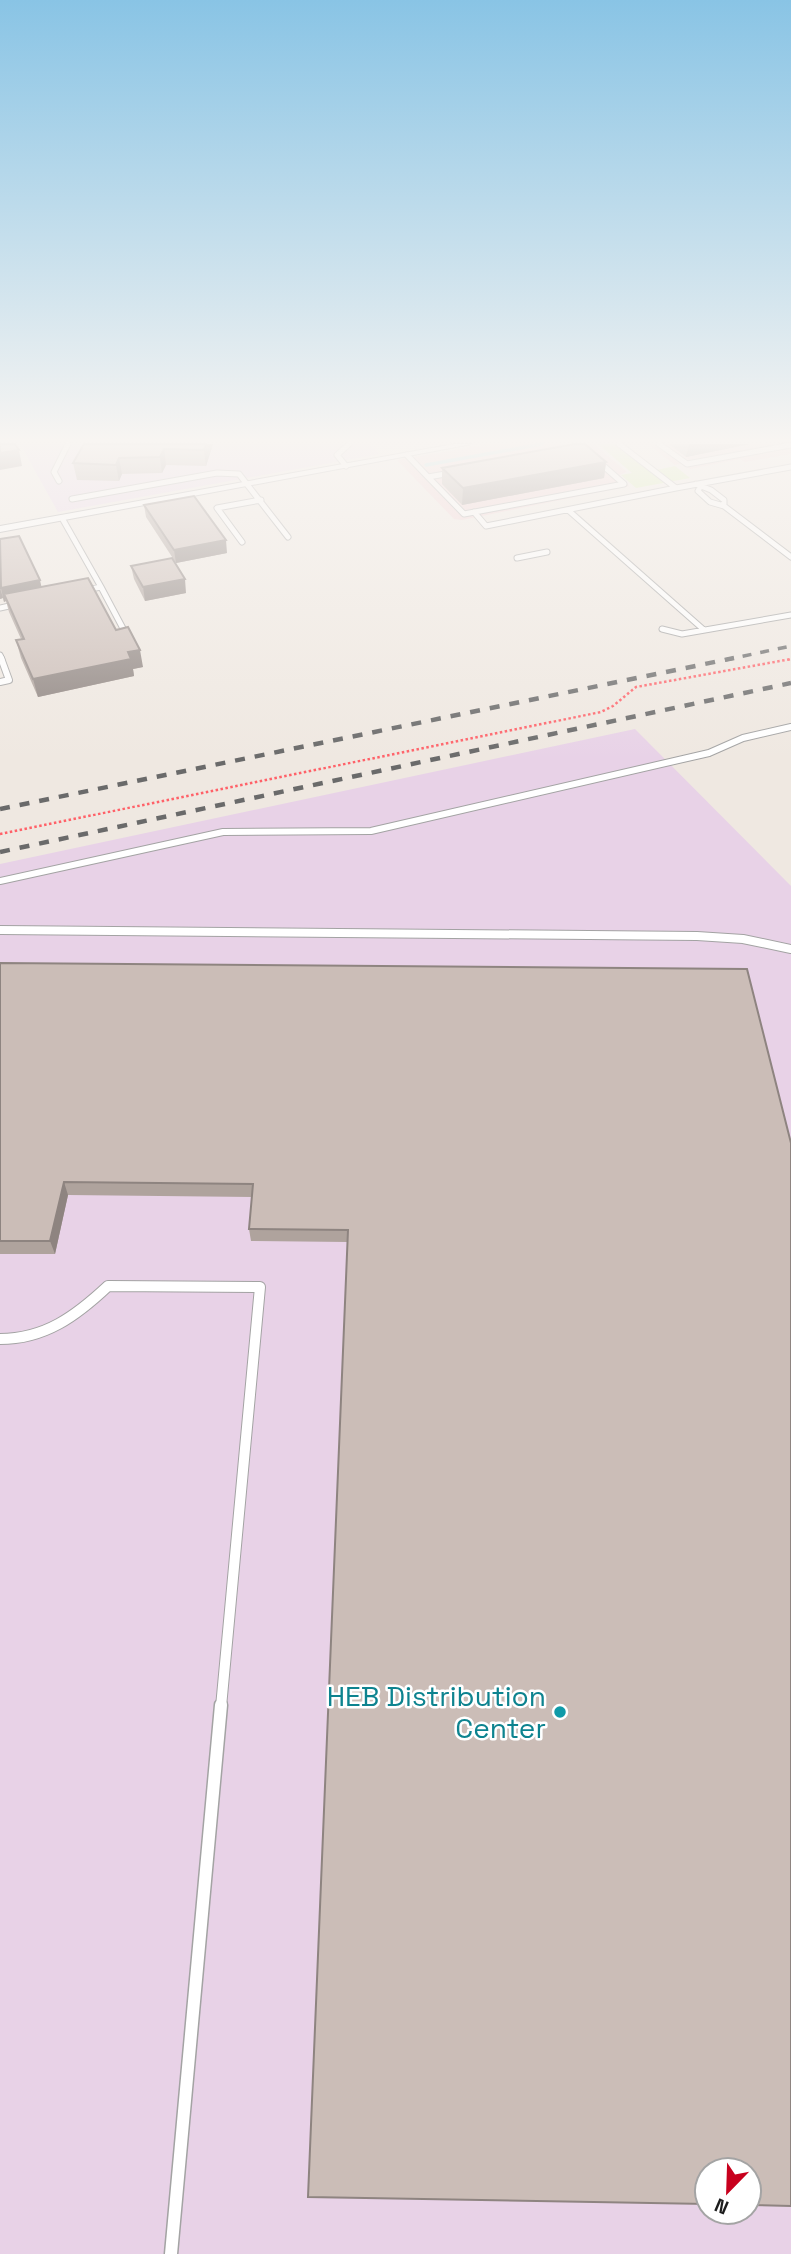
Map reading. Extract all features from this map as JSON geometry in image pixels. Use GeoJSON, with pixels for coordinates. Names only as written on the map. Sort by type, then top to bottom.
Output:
{"type":"FeatureCollection","features":[{"type":"Feature","properties":{"kind":"lane"},"geometry":{"type":"LineString","coordinates":[[80,549],[127,636]]}},
{"type":"Feature","properties":{"kind":"lane"},"geometry":{"type":"LineString","coordinates":[[612,549],[704,630]]}},
{"type":"Feature","properties":{"kind":"lane"},"geometry":{"type":"LineString","coordinates":[[517,558],[547,552]]}},
{"type":"Feature","properties":{"kind":"lane"},"geometry":{"type":"LineString","coordinates":[[75,592],[101,587]]}},
{"type":"Feature","properties":{"kind":"lane"},"geometry":{"type":"LineString","coordinates":[[0,608],[25,602]]}},
{"type":"Feature","properties":{"kind":"lane"},"geometry":{"type":"LineString","coordinates":[[662,629],[681,634],[791,615]]}},
{"type":"Feature","properties":{"kind":"lane"},"geometry":{"type":"LineString","coordinates":[[0,656],[9,680],[0,682]]}},
{"type":"Feature","properties":{"kind":"lane"},"geometry":{"type":"LineString","coordinates":[[0,881],[223,832],[371,831],[709,753],[743,738],[791,727]]}},
{"type":"Feature","properties":{"kind":"lane"},"geometry":{"type":"LineString","coordinates":[[0,930],[697,936],[743,939],[791,950]]}},
{"type":"Feature","properties":{"kind":"lane"},"geometry":{"type":"LineString","coordinates":[[0,1339],[24,1339],[78,1314],[108,1286],[260,1286],[171,2254]]}},
{"type":"Feature","properties":{"kind":"path"},"geometry":{"type":"LineString","coordinates":[[0,834],[74,821],[229,785],[601,712],[617,706],[628,692],[636,687],[791,659]]}},
{"type":"Feature","properties":{"kind":"shaded area"},"geometry":{"type":"Polygon","coordinates":[[[635,729],[791,886],[791,2254],[0,2254],[0,864],[635,729]]]}},
{"type":"Feature","properties":{"kind":"building"},"geometry":{"type":"Polygon","coordinates":[[[0,549],[25,549],[40,580],[1,588],[0,549]]]}},
{"type":"Feature","properties":{"kind":"building"},"geometry":{"type":"Polygon","coordinates":[[[172,558],[185,579],[143,587],[131,566],[172,558]]]}},
{"type":"Feature","properties":{"kind":"building"},"geometry":{"type":"Polygon","coordinates":[[[88,578],[116,630],[128,627],[140,650],[128,652],[131,659],[33,679],[16,640],[24,639],[4,594],[88,578]]]}},
{"type":"Feature","properties":{"kind":"building","name":"HEB Distribution Center"},"geometry":{"type":"Polygon","coordinates":[[[0,963],[747,969],[791,1143],[791,2206],[763,2205],[763,2156],[693,2156],[693,2204],[308,2197],[348,1230],[249,1229],[253,1184],[64,1182],[50,1241],[0,1241],[0,963]]]}},
{"type":"Feature","properties":{"kind":"railway"},"geometry":{"type":"LineString","coordinates":[[725,660],[791,646]]}},
{"type":"Feature","properties":{"kind":"railway"},"geometry":{"type":"LineString","coordinates":[[0,809],[734,658]]}},
{"type":"Feature","properties":{"kind":"railway"},"geometry":{"type":"LineString","coordinates":[[0,852],[791,683]]}},
{"type":"Feature","properties":{"kind":"place","name":"HEB Distribution Center"},"geometry":{"type":"Point","coordinates":[560,1712]}}]}
